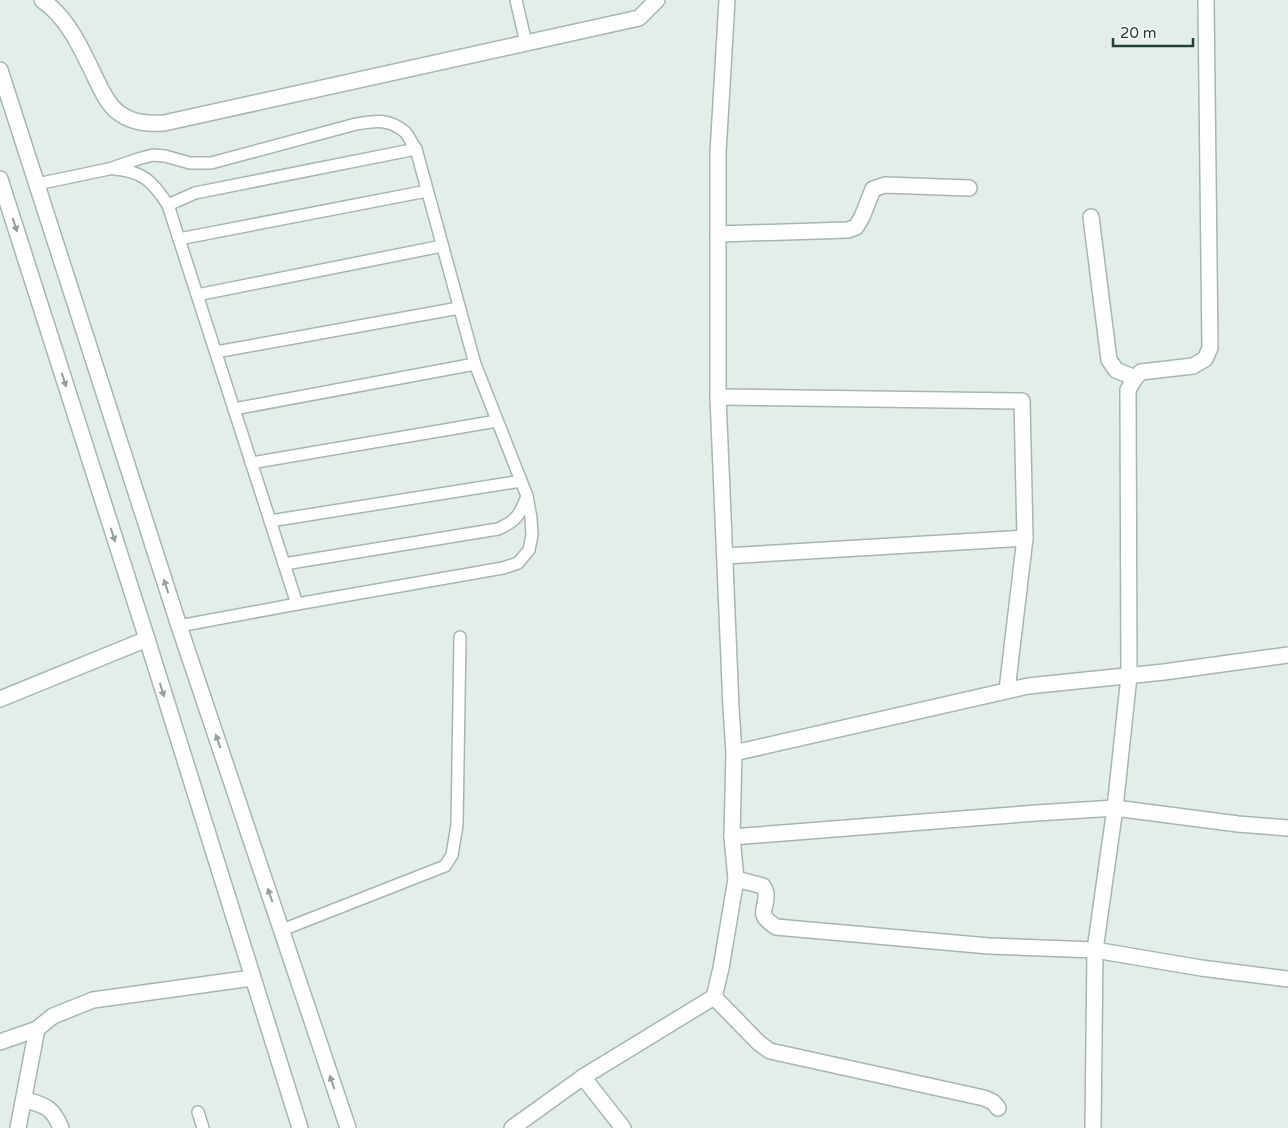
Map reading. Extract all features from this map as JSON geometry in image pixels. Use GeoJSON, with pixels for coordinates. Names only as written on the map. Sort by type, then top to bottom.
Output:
{"type":"FeatureCollection","features":[{"type":"Feature","properties":{"kind":"street"},"geometry":{"type":"LineString","coordinates":[[42,0],[63,19],[77,40],[109,103],[120,114],[133,121],[148,124],[164,123],[640,18],[657,0]]}},
{"type":"Feature","properties":{"kind":"street"},"geometry":{"type":"LineString","coordinates":[[512,1128],[583,1077],[714,997],[721,968],[736,879],[732,837],[734,753],[718,397],[718,153],[727,0]]}},
{"type":"Feature","properties":{"kind":"street"},"geometry":{"type":"LineString","coordinates":[[1093,1128],[1095,950],[1115,808],[1130,676],[1128,390],[1141,372],[1193,366],[1205,359],[1210,348],[1206,0]]}},
{"type":"Feature","properties":{"kind":"street"},"geometry":{"type":"LineString","coordinates":[[0,70],[179,626],[348,1128]]}},
{"type":"Feature","properties":{"kind":"street"},"geometry":{"type":"LineString","coordinates":[[0,178],[300,1128]]}},
{"type":"Feature","properties":{"kind":"street"},"geometry":{"type":"LineString","coordinates":[[718,234],[848,230],[856,227],[862,217],[872,189],[885,185],[969,188]]}},
{"type":"Feature","properties":{"kind":"street"},"geometry":{"type":"LineString","coordinates":[[1091,217],[1109,360],[1116,370],[1135,378]]}},
{"type":"Feature","properties":{"kind":"street"},"geometry":{"type":"LineString","coordinates":[[718,397],[1022,400],[1025,538],[1007,690]]}},
{"type":"Feature","properties":{"kind":"street"},"geometry":{"type":"LineString","coordinates":[[725,556],[1025,538]]}},
{"type":"Feature","properties":{"kind":"street"},"geometry":{"type":"LineString","coordinates":[[0,699],[147,640]]}},
{"type":"Feature","properties":{"kind":"street"},"geometry":{"type":"LineString","coordinates":[[734,753],[1028,686],[1174,671],[1288,655]]}},
{"type":"Feature","properties":{"kind":"street"},"geometry":{"type":"LineString","coordinates":[[732,837],[1115,808],[1238,824],[1288,828]]}},
{"type":"Feature","properties":{"kind":"street"},"geometry":{"type":"LineString","coordinates":[[736,879],[763,886],[766,894],[763,912],[768,921],[776,927],[989,946],[1095,950],[1201,968],[1288,979]]}},
{"type":"Feature","properties":{"kind":"street"},"geometry":{"type":"LineString","coordinates":[[0,1042],[37,1029],[53,1016],[93,1000],[252,978]]}},
{"type":"Feature","properties":{"kind":"street"},"geometry":{"type":"LineString","coordinates":[[714,997],[759,1043],[770,1051],[984,1098],[993,1102],[998,1108]]}},
{"type":"Feature","properties":{"kind":"street"},"geometry":{"type":"LineString","coordinates":[[18,1128],[37,1029]]}},
{"type":"Feature","properties":{"kind":"street"},"geometry":{"type":"LineString","coordinates":[[583,1077],[623,1128]]}},
{"type":"Feature","properties":{"kind":"street"},"geometry":{"type":"LineString","coordinates":[[24,1099],[46,1106],[56,1116],[61,1128]]}},
{"type":"Feature","properties":{"kind":"lane"},"geometry":{"type":"LineString","coordinates":[[516,0],[526,43]]}},
{"type":"Feature","properties":{"kind":"lane"},"geometry":{"type":"LineString","coordinates":[[37,184],[109,169],[153,156],[165,156],[190,163],[211,162],[378,120],[393,124],[406,133],[416,149],[475,364],[527,496],[532,534],[530,550],[518,563],[503,568],[179,626]]}},
{"type":"Feature","properties":{"kind":"lane"},"geometry":{"type":"LineString","coordinates":[[168,205],[195,193],[416,149]]}},
{"type":"Feature","properties":{"kind":"lane"},"geometry":{"type":"LineString","coordinates":[[109,169],[128,170],[144,176],[160,191],[168,205],[297,604]]}},
{"type":"Feature","properties":{"kind":"lane"},"geometry":{"type":"LineString","coordinates":[[179,239],[427,191]]}},
{"type":"Feature","properties":{"kind":"lane"},"geometry":{"type":"LineString","coordinates":[[198,295],[442,246]]}},
{"type":"Feature","properties":{"kind":"lane"},"geometry":{"type":"LineString","coordinates":[[216,352],[459,308]]}},
{"type":"Feature","properties":{"kind":"lane"},"geometry":{"type":"LineString","coordinates":[[234,409],[475,364]]}},
{"type":"Feature","properties":{"kind":"lane"},"geometry":{"type":"LineString","coordinates":[[251,463],[497,421]]}},
{"type":"Feature","properties":{"kind":"lane"},"geometry":{"type":"LineString","coordinates":[[270,521],[521,481]]}},
{"type":"Feature","properties":{"kind":"lane"},"geometry":{"type":"LineString","coordinates":[[284,564],[498,529],[512,522],[520,512],[527,496]]}},
{"type":"Feature","properties":{"kind":"lane"},"geometry":{"type":"LineString","coordinates":[[282,930],[445,866],[452,855],[457,825],[460,637]]}},
{"type":"Feature","properties":{"kind":"lane"},"geometry":{"type":"LineString","coordinates":[[198,1112],[204,1128]]}}]}
